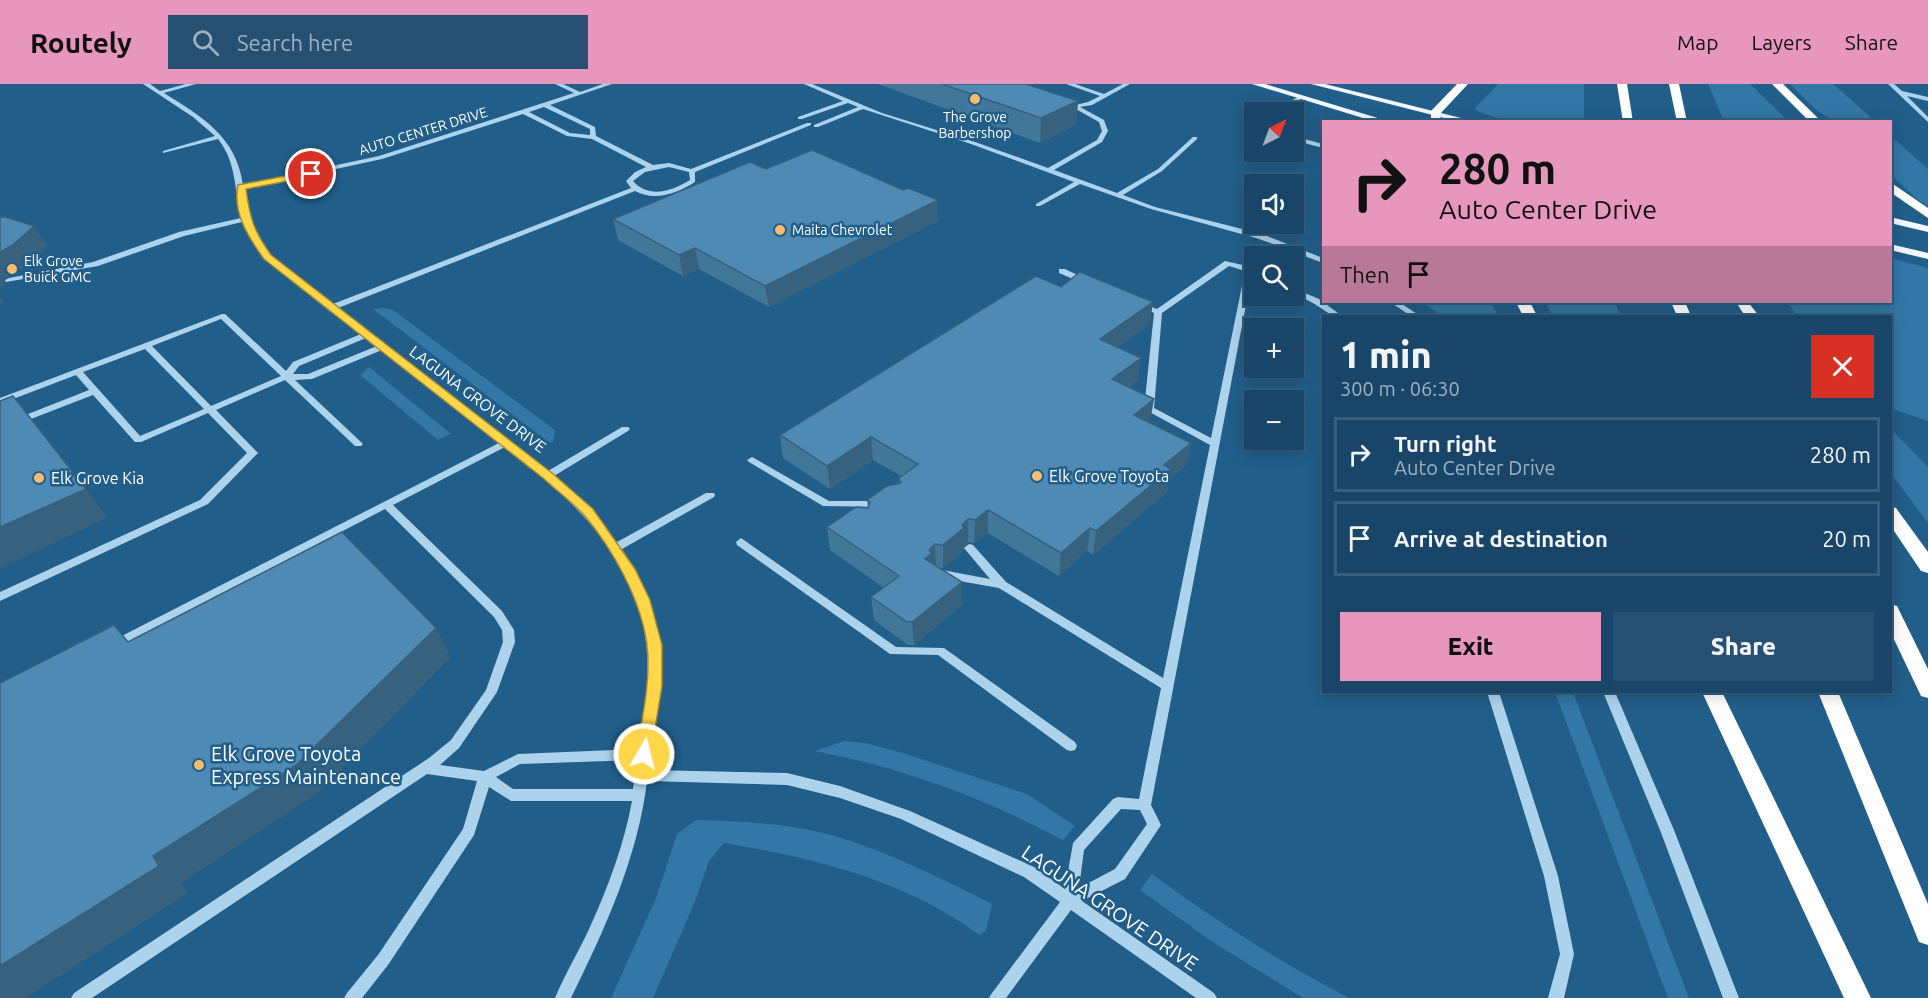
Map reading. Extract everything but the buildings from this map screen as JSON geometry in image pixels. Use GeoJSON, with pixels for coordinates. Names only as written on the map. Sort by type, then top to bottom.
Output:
{"type":"FeatureCollection","features":[{"type":"Feature","properties":{"kind":"highway"},"geometry":{"type":"LineString","coordinates":[[1435,117],[1463,84]]}},
{"type":"Feature","properties":{"kind":"highway"},"geometry":{"type":"LineString","coordinates":[[1622,84],[1628,120]]}},
{"type":"Feature","properties":{"kind":"highway"},"geometry":{"type":"LineString","coordinates":[[1674,84],[1682,120]]}},
{"type":"Feature","properties":{"kind":"highway"},"geometry":{"type":"LineString","coordinates":[[1777,84],[1815,120]]}},
{"type":"Feature","properties":{"kind":"highway"},"geometry":{"type":"LineString","coordinates":[[1892,187],[1928,214]]}},
{"type":"Feature","properties":{"kind":"highway"},"geometry":{"type":"LineString","coordinates":[[1892,515],[1928,566]]}},
{"type":"Feature","properties":{"kind":"highway"},"geometry":{"type":"LineString","coordinates":[[1892,615],[1928,690]]}},
{"type":"Feature","properties":{"kind":"highway"},"geometry":{"type":"LineString","coordinates":[[1712,693],[1858,998]]}},
{"type":"Feature","properties":{"kind":"highway"},"geometry":{"type":"LineString","coordinates":[[1828,693],[1928,933]]}},
{"type":"Feature","properties":{"kind":"main road"},"geometry":{"type":"LineString","coordinates":[[1256,84],[1373,120]]}},
{"type":"Feature","properties":{"kind":"main road"},"geometry":{"type":"LineString","coordinates":[[1315,84],[1435,117],[1458,120]]}},
{"type":"Feature","properties":{"kind":"main road"},"geometry":{"type":"LineString","coordinates":[[1892,220],[1928,229]]}},
{"type":"Feature","properties":{"kind":"main road"},"geometry":{"type":"LineString","coordinates":[[1892,247],[1928,256]]}},
{"type":"Feature","properties":{"kind":"street"},"geometry":{"type":"LineString","coordinates":[[146,84],[218,137]]}},
{"type":"Feature","properties":{"kind":"street"},"geometry":{"type":"LineString","coordinates":[[159,93],[193,84]]}},
{"type":"Feature","properties":{"kind":"street"},"geometry":{"type":"LineString","coordinates":[[558,84],[579,94]]}},
{"type":"Feature","properties":{"kind":"street","name":"AUTO CENTER DRIVE"},"geometry":{"type":"LineString","coordinates":[[241,187],[380,158],[579,94],[596,86],[609,84]]}},
{"type":"Feature","properties":{"kind":"street"},"geometry":{"type":"LineString","coordinates":[[807,84],[863,107],[1080,182],[1283,244],[1322,261]]}},
{"type":"Feature","properties":{"kind":"street"},"geometry":{"type":"LineString","coordinates":[[1069,84],[1105,96]]}},
{"type":"Feature","properties":{"kind":"street"},"geometry":{"type":"LineString","coordinates":[[1077,108],[1127,84]]}},
{"type":"Feature","properties":{"kind":"street"},"geometry":{"type":"LineString","coordinates":[[1891,84],[1928,120]]}},
{"type":"Feature","properties":{"kind":"street"},"geometry":{"type":"LineString","coordinates":[[1900,93],[1928,99]]}},
{"type":"Feature","properties":{"kind":"street"},"geometry":{"type":"LineString","coordinates":[[1292,102],[1302,97]]}},
{"type":"Feature","properties":{"kind":"street"},"geometry":{"type":"LineString","coordinates":[[800,118],[848,101]]}},
{"type":"Feature","properties":{"kind":"street"},"geometry":{"type":"LineString","coordinates":[[1049,170],[1100,141],[1106,131],[1102,121],[1077,108],[1056,104]]}},
{"type":"Feature","properties":{"kind":"street"},"geometry":{"type":"LineString","coordinates":[[545,105],[593,128],[593,137]]}},
{"type":"Feature","properties":{"kind":"street"},"geometry":{"type":"LineString","coordinates":[[634,189],[629,181],[636,173],[651,167],[669,165],[692,171],[863,107]]}},
{"type":"Feature","properties":{"kind":"street"},"geometry":{"type":"LineString","coordinates":[[524,112],[569,135],[593,137],[651,167]]}},
{"type":"Feature","properties":{"kind":"street"},"geometry":{"type":"LineString","coordinates":[[165,152],[218,137]]}},
{"type":"Feature","properties":{"kind":"street","name":"LAGUNA GROVE DRIVE"},"geometry":{"type":"LineString","coordinates":[[218,137],[233,157],[241,187],[245,219],[251,234],[268,257],[380,348],[548,476],[588,512],[615,548],[643,600],[654,645],[655,686],[639,795],[620,871],[596,933],[563,998]]}},
{"type":"Feature","properties":{"kind":"street"},"geometry":{"type":"LineString","coordinates":[[1118,195],[1160,170],[1195,138]]}},
{"type":"Feature","properties":{"kind":"street"},"geometry":{"type":"LineString","coordinates":[[1304,141],[1322,146]]}},
{"type":"Feature","properties":{"kind":"street"},"geometry":{"type":"LineString","coordinates":[[331,308],[634,189],[647,193],[665,193],[682,189],[693,181],[692,171]]}},
{"type":"Feature","properties":{"kind":"street"},"geometry":{"type":"LineString","coordinates":[[1038,205],[1080,182]]}},
{"type":"Feature","properties":{"kind":"street"},"geometry":{"type":"LineString","coordinates":[[9,280],[95,264],[182,234],[245,219]]}},
{"type":"Feature","properties":{"kind":"street"},"geometry":{"type":"LineString","coordinates":[[1215,444],[1149,409],[1158,312],[1228,263],[1244,267]]}},
{"type":"Feature","properties":{"kind":"street"},"geometry":{"type":"LineString","coordinates":[[1062,271],[1092,284]]}},
{"type":"Feature","properties":{"kind":"street"},"geometry":{"type":"LineString","coordinates":[[1304,295],[1337,315]]}},
{"type":"Feature","properties":{"kind":"street"},"geometry":{"type":"LineString","coordinates":[[1130,300],[1158,312]]}},
{"type":"Feature","properties":{"kind":"street"},"geometry":{"type":"LineString","coordinates":[[1396,303],[1414,315]]}},
{"type":"Feature","properties":{"kind":"street"},"geometry":{"type":"LineString","coordinates":[[997,998],[1070,900],[1120,874],[1154,825],[1144,805],[1244,306]]}},
{"type":"Feature","properties":{"kind":"street"},"geometry":{"type":"LineString","coordinates":[[0,401],[222,316],[358,444]]}},
{"type":"Feature","properties":{"kind":"street"},"geometry":{"type":"LineString","coordinates":[[286,377],[296,364],[365,334]]}},
{"type":"Feature","properties":{"kind":"street"},"geometry":{"type":"LineString","coordinates":[[0,597],[204,502],[253,453],[146,345]]}},
{"type":"Feature","properties":{"kind":"street"},"geometry":{"type":"LineString","coordinates":[[77,371],[138,440],[286,377],[309,377],[380,348]]}},
{"type":"Feature","properties":{"kind":"street"},"geometry":{"type":"LineString","coordinates":[[0,428],[95,391]]}},
{"type":"Feature","properties":{"kind":"street"},"geometry":{"type":"LineString","coordinates":[[548,476],[625,429]]}},
{"type":"Feature","properties":{"kind":"street"},"geometry":{"type":"LineString","coordinates":[[105,650],[506,443]]}},
{"type":"Feature","properties":{"kind":"street"},"geometry":{"type":"LineString","coordinates":[[752,460],[846,515]]}},
{"type":"Feature","properties":{"kind":"street"},"geometry":{"type":"LineString","coordinates":[[615,548],[710,495]]}},
{"type":"Feature","properties":{"kind":"street"},"geometry":{"type":"LineString","coordinates":[[827,504],[896,504]]}},
{"type":"Feature","properties":{"kind":"street"},"geometry":{"type":"LineString","coordinates":[[79,998],[425,768],[455,744],[491,692],[509,642],[508,630],[498,614],[387,505]]}},
{"type":"Feature","properties":{"kind":"street"},"geometry":{"type":"LineString","coordinates":[[741,542],[894,651],[940,651],[1071,746]]}},
{"type":"Feature","properties":{"kind":"street"},"geometry":{"type":"LineString","coordinates":[[969,548],[1002,585],[1167,686]]}},
{"type":"Feature","properties":{"kind":"street"},"geometry":{"type":"LineString","coordinates":[[937,573],[1002,585]]}},
{"type":"Feature","properties":{"kind":"street"},"geometry":{"type":"LineString","coordinates":[[1493,693],[1551,876],[1567,954],[1556,998]]}},
{"type":"Feature","properties":{"kind":"street"},"geometry":{"type":"LineString","coordinates":[[1609,693],[1667,830],[1731,998]]}},
{"type":"Feature","properties":{"kind":"street"},"geometry":{"type":"LineString","coordinates":[[352,998],[383,960],[469,831],[485,777],[518,759],[644,754]]}},
{"type":"Feature","properties":{"kind":"street"},"geometry":{"type":"LineString","coordinates":[[425,768],[485,777],[511,795],[639,795]]}},
{"type":"Feature","properties":{"kind":"street","name":"LAGUNA GROVE DRIVE"},"geometry":{"type":"LineString","coordinates":[[643,775],[787,779],[840,792],[905,815],[1029,872],[1209,998]]}},
{"type":"Feature","properties":{"kind":"street"},"geometry":{"type":"LineString","coordinates":[[1070,900],[1078,847],[1118,803],[1144,805]]}},
{"type":"Feature","properties":{"kind":"shaded area"},"geometry":{"type":"Polygon","coordinates":[[[1498,84],[1584,84],[1584,120],[1506,120],[1486,115],[1474,109],[1498,84]]]}},
{"type":"Feature","properties":{"kind":"shaded area"},"geometry":{"type":"Polygon","coordinates":[[[1708,84],[1750,84],[1787,120],[1724,120],[1708,84]]]}},
{"type":"Feature","properties":{"kind":"shaded area"},"geometry":{"type":"Polygon","coordinates":[[[1790,84],[1833,84],[1874,120],[1835,119],[1819,112],[1790,84]]]}},
{"type":"Feature","properties":{"kind":"shaded area"},"geometry":{"type":"Polygon","coordinates":[[[1892,137],[1928,169],[1928,206],[1918,200],[1892,176],[1892,137]]]}},
{"type":"Feature","properties":{"kind":"shaded area"},"geometry":{"type":"Polygon","coordinates":[[[1892,259],[1928,268],[1928,421],[1892,409],[1892,315],[1795,315],[1789,303],[1892,303],[1892,259]]]}},
{"type":"Feature","properties":{"kind":"shaded area"},"geometry":{"type":"Polygon","coordinates":[[[1426,303],[1492,303],[1498,315],[1441,315],[1426,303]]]}},
{"type":"Feature","properties":{"kind":"shaded area"},"geometry":{"type":"Polygon","coordinates":[[[1546,303],[1615,303],[1620,315],[1552,315],[1546,303]]]}},
{"type":"Feature","properties":{"kind":"shaded area"},"geometry":{"type":"Polygon","coordinates":[[[373,309],[393,310],[555,430],[553,442],[550,443],[373,309]]]}},
{"type":"Feature","properties":{"kind":"shaded area"},"geometry":{"type":"Polygon","coordinates":[[[369,367],[451,434],[438,440],[360,375],[369,367]]]}},
{"type":"Feature","properties":{"kind":"shaded area"},"geometry":{"type":"Polygon","coordinates":[[[1892,430],[1928,467],[1928,523],[1892,475],[1892,430]]]}},
{"type":"Feature","properties":{"kind":"shaded area"},"geometry":{"type":"Polygon","coordinates":[[[1555,693],[1573,693],[1689,998],[1668,998],[1555,693]]]}},
{"type":"Feature","properties":{"kind":"shaded area"},"geometry":{"type":"Polygon","coordinates":[[[844,741],[865,743],[903,753],[1027,794],[1075,826],[1063,840],[1003,811],[943,786],[880,766],[815,751],[844,741]]]}},
{"type":"Feature","properties":{"kind":"shaded area"},"geometry":{"type":"Polygon","coordinates":[[[696,820],[789,826],[842,838],[886,854],[992,904],[986,931],[979,935],[921,900],[858,874],[791,856],[724,843],[709,861],[694,904],[653,998],[611,998],[656,898],[677,834],[696,820]]]}},
{"type":"Feature","properties":{"kind":"shaded area"},"geometry":{"type":"Polygon","coordinates":[[[1152,874],[1248,940],[1349,998],[1303,998],[1214,943],[1140,890],[1152,874]]]}},
{"type":"Feature","properties":{"kind":"place","name":"The Grove Barbershop"},"geometry":{"type":"Point","coordinates":[975,99]}},
{"type":"Feature","properties":{"kind":"place","name":"Maita Chevrolet"},"geometry":{"type":"Point","coordinates":[780,230]}},
{"type":"Feature","properties":{"kind":"place","name":"Elk Grove Buick GMC"},"geometry":{"type":"Point","coordinates":[12,269]}},
{"type":"Feature","properties":{"kind":"place","name":"Elk Grove Toyota"},"geometry":{"type":"Point","coordinates":[1037,476]}},
{"type":"Feature","properties":{"kind":"place","name":"Elk Grove Kia"},"geometry":{"type":"Point","coordinates":[39,478]}},
{"type":"Feature","properties":{"kind":"place","name":"Elk Grove Toyota Express Maintenance"},"geometry":{"type":"Point","coordinates":[199,765]}},
{"type":"Feature","properties":{"kind":"route"},"geometry":{"type":"LineString","coordinates":[[311,174],[241,187],[245,219],[251,234],[268,257],[380,348],[548,476],[588,512],[615,548],[630,573],[643,600],[654,645],[655,686],[644,754]]}}]}
